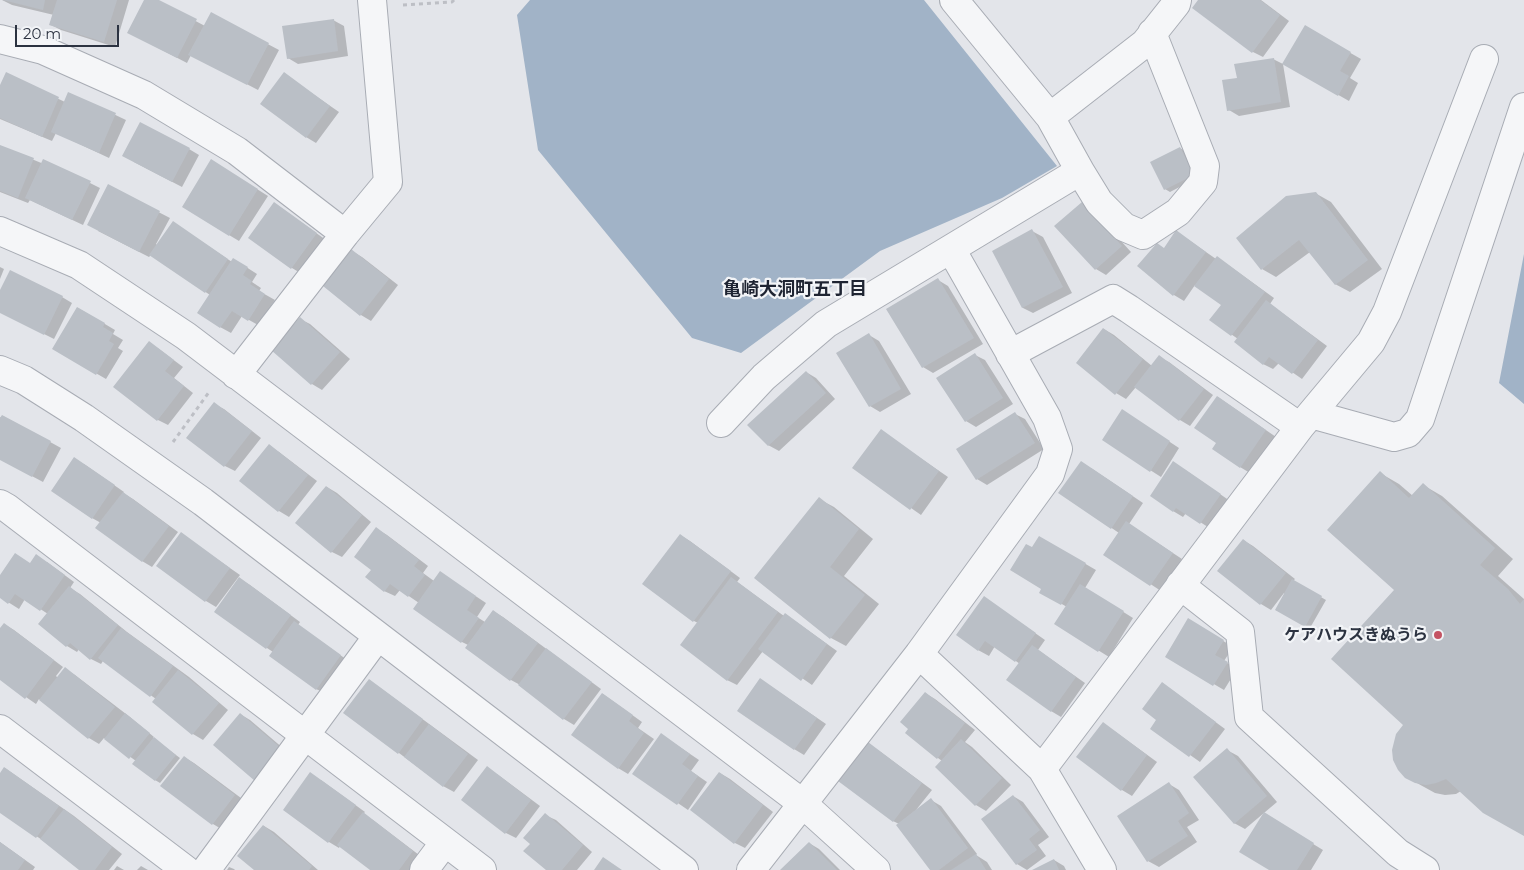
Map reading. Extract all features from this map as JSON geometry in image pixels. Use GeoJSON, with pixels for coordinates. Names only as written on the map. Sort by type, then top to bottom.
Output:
{"type":"FeatureCollection","features":[{"type":"Feature","properties":{"kind":"street"},"geometry":{"type":"LineString","coordinates":[[954,0],[1050,117],[1099,202],[1124,227],[1143,235],[1178,212],[1203,182],[1205,166],[1152,34]]}},
{"type":"Feature","properties":{"kind":"street"},"geometry":{"type":"LineString","coordinates":[[1050,117],[1145,43],[1178,0]]}},
{"type":"Feature","properties":{"kind":"street"},"geometry":{"type":"LineString","coordinates":[[232,372],[388,182],[372,3]]}},
{"type":"Feature","properties":{"kind":"street"},"geometry":{"type":"LineString","coordinates":[[0,39],[43,50],[144,95],[237,151],[344,234]]}},
{"type":"Feature","properties":{"kind":"street"},"geometry":{"type":"LineString","coordinates":[[1042,769],[1305,420],[1370,342],[1387,312],[1484,59]]}},
{"type":"Feature","properties":{"kind":"street"},"geometry":{"type":"LineString","coordinates":[[1010,354],[1113,299],[1305,420],[1394,437],[1408,434],[1420,419],[1524,107]]}},
{"type":"Feature","properties":{"kind":"street"},"geometry":{"type":"LineString","coordinates":[[721,423],[764,377],[826,324],[1080,171]]}},
{"type":"Feature","properties":{"kind":"street"},"geometry":{"type":"LineString","coordinates":[[0,231],[79,265],[186,336],[802,803],[876,870]]}},
{"type":"Feature","properties":{"kind":"street"},"geometry":{"type":"LineString","coordinates":[[751,870],[919,654],[1050,474],[1058,449],[1047,418],[951,249]]}},
{"type":"Feature","properties":{"kind":"street"},"geometry":{"type":"LineString","coordinates":[[0,370],[24,380],[84,418],[203,502],[684,870]]}},
{"type":"Feature","properties":{"kind":"street"},"geometry":{"type":"LineString","coordinates":[[0,504],[482,870]]}},
{"type":"Feature","properties":{"kind":"street"},"geometry":{"type":"LineString","coordinates":[[1180,585],[1240,632],[1249,717],[1398,853],[1424,870]]}},
{"type":"Feature","properties":{"kind":"street"},"geometry":{"type":"LineString","coordinates":[[206,870],[378,636]]}},
{"type":"Feature","properties":{"kind":"street"},"geometry":{"type":"LineString","coordinates":[[919,654],[1042,769],[1102,870]]}},
{"type":"Feature","properties":{"kind":"street"},"geometry":{"type":"LineString","coordinates":[[0,729],[186,870]]}},
{"type":"Feature","properties":{"kind":"street"},"geometry":{"type":"LineString","coordinates":[[424,870],[445,842]]}},
{"type":"Feature","properties":{"kind":"path"},"geometry":{"type":"LineString","coordinates":[[372,3],[452,2],[454,0]]}},
{"type":"Feature","properties":{"kind":"path"},"geometry":{"type":"LineString","coordinates":[[168,447],[232,372]]}},
{"type":"Feature","properties":{"kind":"water"},"geometry":{"type":"Polygon","coordinates":[[[530,0],[924,0],[1057,166],[1002,198],[880,251],[741,353],[692,338],[538,150],[517,15],[530,0]]]}},
{"type":"Feature","properties":{"kind":"water"},"geometry":{"type":"Polygon","coordinates":[[[1524,254],[1524,404],[1499,383],[1524,254]]]}},
{"type":"Feature","properties":{"kind":"building"},"geometry":{"type":"Polygon","coordinates":[[[3,0],[45,0],[43,10],[3,0]]]}},
{"type":"Feature","properties":{"kind":"building"},"geometry":{"type":"Polygon","coordinates":[[[57,0],[117,0],[104,42],[49,25],[57,0]]]}},
{"type":"Feature","properties":{"kind":"building"},"geometry":{"type":"Polygon","coordinates":[[[144,0],[159,0],[197,19],[177,58],[127,33],[144,0]]]}},
{"type":"Feature","properties":{"kind":"building"},"geometry":{"type":"Polygon","coordinates":[[[1198,0],[1260,0],[1280,15],[1252,53],[1192,8],[1198,0]]]}},
{"type":"Feature","properties":{"kind":"building"},"geometry":{"type":"Polygon","coordinates":[[[211,12],[269,43],[247,85],[188,55],[211,12]]]}},
{"type":"Feature","properties":{"kind":"building"},"geometry":{"type":"Polygon","coordinates":[[[334,19],[338,51],[287,59],[282,26],[334,19]]]}},
{"type":"Feature","properties":{"kind":"building"},"geometry":{"type":"Polygon","coordinates":[[[1305,25],[1351,52],[1340,71],[1349,76],[1338,96],[1282,64],[1305,25]]]}},
{"type":"Feature","properties":{"kind":"building"},"geometry":{"type":"Polygon","coordinates":[[[1274,58],[1281,102],[1227,111],[1222,80],[1237,78],[1234,64],[1274,58]]]}},
{"type":"Feature","properties":{"kind":"building"},"geometry":{"type":"Polygon","coordinates":[[[6,72],[59,97],[42,137],[0,118],[0,85],[6,72]]]}},
{"type":"Feature","properties":{"kind":"building"},"geometry":{"type":"Polygon","coordinates":[[[284,72],[330,106],[306,138],[260,104],[284,72]]]}},
{"type":"Feature","properties":{"kind":"building"},"geometry":{"type":"Polygon","coordinates":[[[68,92],[116,113],[99,153],[51,132],[68,92]]]}},
{"type":"Feature","properties":{"kind":"building"},"geometry":{"type":"Polygon","coordinates":[[[140,122],[190,148],[172,182],[122,156],[140,122]]]}},
{"type":"Feature","properties":{"kind":"building"},"geometry":{"type":"Polygon","coordinates":[[[0,145],[34,158],[18,198],[0,191],[0,145]]]}},
{"type":"Feature","properties":{"kind":"building"},"geometry":{"type":"Polygon","coordinates":[[[1180,147],[1194,175],[1164,190],[1150,162],[1180,147]]]}},
{"type":"Feature","properties":{"kind":"building"},"geometry":{"type":"Polygon","coordinates":[[[43,159],[91,181],[72,220],[25,198],[43,159]]]}},
{"type":"Feature","properties":{"kind":"building"},"geometry":{"type":"Polygon","coordinates":[[[211,159],[258,189],[229,236],[182,207],[211,159]]]}},
{"type":"Feature","properties":{"kind":"building"},"geometry":{"type":"Polygon","coordinates":[[[108,184],[160,211],[139,252],[87,225],[108,184]]]}},
{"type":"Feature","properties":{"kind":"building"},"geometry":{"type":"Polygon","coordinates":[[[1316,192],[1368,260],[1335,285],[1299,240],[1261,270],[1236,238],[1286,196],[1316,192]]]}},
{"type":"Feature","properties":{"kind":"building"},"geometry":{"type":"Polygon","coordinates":[[[274,202],[317,233],[291,269],[248,238],[274,202]]]}},
{"type":"Feature","properties":{"kind":"building"},"geometry":{"type":"Polygon","coordinates":[[[1082,202],[1122,246],[1095,270],[1054,226],[1082,202]]]}},
{"type":"Feature","properties":{"kind":"building"},"geometry":{"type":"Polygon","coordinates":[[[173,221],[228,259],[205,293],[149,255],[173,221]]]}},
{"type":"Feature","properties":{"kind":"building"},"geometry":{"type":"Polygon","coordinates":[[[1032,229],[1063,287],[1022,308],[992,251],[1032,229]]]}},
{"type":"Feature","properties":{"kind":"building"},"geometry":{"type":"Polygon","coordinates":[[[1176,230],[1206,252],[1173,296],[1137,266],[1157,243],[1164,248],[1176,230]]]}},
{"type":"Feature","properties":{"kind":"building"},"geometry":{"type":"Polygon","coordinates":[[[351,249],[389,279],[360,316],[323,286],[351,249]]]}},
{"type":"Feature","properties":{"kind":"building"},"geometry":{"type":"Polygon","coordinates":[[[1217,256],[1265,292],[1231,336],[1209,320],[1221,305],[1194,286],[1217,256]]]}},
{"type":"Feature","properties":{"kind":"building"},"geometry":{"type":"Polygon","coordinates":[[[233,258],[248,267],[243,275],[252,281],[250,284],[265,294],[248,321],[232,311],[220,328],[197,313],[233,258]]]}},
{"type":"Feature","properties":{"kind":"building"},"geometry":{"type":"Polygon","coordinates":[[[10,270],[63,296],[44,335],[0,313],[0,290],[10,270]]]}},
{"type":"Feature","properties":{"kind":"building"},"geometry":{"type":"Polygon","coordinates":[[[938,278],[974,338],[922,368],[886,309],[938,278]]]}},
{"type":"Feature","properties":{"kind":"building"},"geometry":{"type":"Polygon","coordinates":[[[1266,300],[1318,340],[1292,374],[1269,357],[1263,365],[1234,342],[1266,300]]]}},
{"type":"Feature","properties":{"kind":"building"},"geometry":{"type":"Polygon","coordinates":[[[77,307],[105,323],[103,327],[113,333],[109,341],[114,344],[96,375],[52,349],[77,307]]]}},
{"type":"Feature","properties":{"kind":"building"},"geometry":{"type":"Polygon","coordinates":[[[300,317],[340,352],[311,385],[271,350],[300,317]]]}},
{"type":"Feature","properties":{"kind":"building"},"geometry":{"type":"Polygon","coordinates":[[[1103,328],[1143,359],[1115,395],[1076,363],[1103,328]]]}},
{"type":"Feature","properties":{"kind":"building"},"geometry":{"type":"Polygon","coordinates":[[[869,333],[901,389],[869,407],[836,353],[869,333]]]}},
{"type":"Feature","properties":{"kind":"building"},"geometry":{"type":"Polygon","coordinates":[[[149,341],[174,360],[165,371],[184,386],[157,421],[113,387],[149,341]]]}},
{"type":"Feature","properties":{"kind":"building"},"geometry":{"type":"Polygon","coordinates":[[[975,353],[1003,398],[965,422],[936,378],[975,353]]]}},
{"type":"Feature","properties":{"kind":"building"},"geometry":{"type":"Polygon","coordinates":[[[1159,355],[1204,389],[1179,421],[1134,387],[1159,355]]]}},
{"type":"Feature","properties":{"kind":"building"},"geometry":{"type":"Polygon","coordinates":[[[806,371],[826,393],[768,446],[747,425],[806,371]]]}},
{"type":"Feature","properties":{"kind":"building"},"geometry":{"type":"Polygon","coordinates":[[[1217,396],[1266,430],[1240,468],[1212,449],[1216,443],[1194,428],[1217,396]]]}},
{"type":"Feature","properties":{"kind":"building"},"geometry":{"type":"Polygon","coordinates":[[[214,402],[252,431],[224,467],[186,438],[214,402]]]}},
{"type":"Feature","properties":{"kind":"building"},"geometry":{"type":"Polygon","coordinates":[[[1122,409],[1170,441],[1150,472],[1102,440],[1122,409]]]}},
{"type":"Feature","properties":{"kind":"building"},"geometry":{"type":"Polygon","coordinates":[[[1015,412],[1035,443],[976,480],[956,449],[1015,412]]]}},
{"type":"Feature","properties":{"kind":"building"},"geometry":{"type":"Polygon","coordinates":[[[2,415],[51,441],[32,477],[0,460],[0,418],[2,415]]]}},
{"type":"Feature","properties":{"kind":"building"},"geometry":{"type":"Polygon","coordinates":[[[881,429],[939,471],[910,510],[852,468],[881,429]]]}},
{"type":"Feature","properties":{"kind":"building"},"geometry":{"type":"Polygon","coordinates":[[[269,444],[308,475],[278,512],[239,481],[269,444]]]}},
{"type":"Feature","properties":{"kind":"building"},"geometry":{"type":"Polygon","coordinates":[[[74,457],[115,485],[92,519],[51,491],[74,457]]]}},
{"type":"Feature","properties":{"kind":"building"},"geometry":{"type":"Polygon","coordinates":[[[1081,461],[1133,496],[1111,529],[1058,493],[1081,461]]]}},
{"type":"Feature","properties":{"kind":"building"},"geometry":{"type":"Polygon","coordinates":[[[1173,461],[1221,494],[1200,524],[1176,508],[1173,512],[1150,496],[1173,461]]]}},
{"type":"Feature","properties":{"kind":"building","name":"ケアハウスきぬうら"},"geometry":{"type":"Polygon","coordinates":[[[1380,471],[1409,498],[1423,483],[1495,548],[1480,565],[1508,589],[1520,604],[1524,599],[1524,836],[1483,813],[1446,779],[1426,785],[1415,783],[1405,778],[1393,760],[1392,750],[1396,734],[1403,725],[1331,659],[1394,590],[1327,530],[1380,471]]]}},
{"type":"Feature","properties":{"kind":"building"},"geometry":{"type":"Polygon","coordinates":[[[326,486],[362,515],[331,553],[295,523],[326,486]]]}},
{"type":"Feature","properties":{"kind":"building"},"geometry":{"type":"Polygon","coordinates":[[[123,492],[169,526],[142,562],[95,528],[123,492]]]}},
{"type":"Feature","properties":{"kind":"building"},"geometry":{"type":"Polygon","coordinates":[[[819,497],[859,529],[830,567],[865,595],[830,639],[754,578],[819,497]]]}},
{"type":"Feature","properties":{"kind":"building"},"geometry":{"type":"Polygon","coordinates":[[[1126,521],[1173,553],[1150,586],[1103,555],[1126,521]]]}},
{"type":"Feature","properties":{"kind":"building"},"geometry":{"type":"Polygon","coordinates":[[[376,527],[419,560],[414,566],[425,575],[408,597],[390,584],[384,592],[365,577],[371,570],[354,557],[376,527]]]}},
{"type":"Feature","properties":{"kind":"building"},"geometry":{"type":"Polygon","coordinates":[[[181,532],[230,568],[205,602],[156,566],[181,532]]]}},
{"type":"Feature","properties":{"kind":"building"},"geometry":{"type":"Polygon","coordinates":[[[680,534],[731,571],[693,622],[642,584],[680,534]]]}},
{"type":"Feature","properties":{"kind":"building"},"geometry":{"type":"Polygon","coordinates":[[[1039,536],[1086,563],[1061,605],[1039,593],[1041,589],[1010,570],[1026,544],[1032,547],[1039,536]]]}},
{"type":"Feature","properties":{"kind":"building"},"geometry":{"type":"Polygon","coordinates":[[[1243,539],[1286,573],[1260,605],[1217,571],[1243,539]]]}},
{"type":"Feature","properties":{"kind":"building"},"geometry":{"type":"Polygon","coordinates":[[[15,553],[30,563],[36,554],[65,575],[40,611],[15,594],[8,604],[0,598],[0,575],[15,553]]]}},
{"type":"Feature","properties":{"kind":"building"},"geometry":{"type":"Polygon","coordinates":[[[440,571],[476,596],[467,610],[479,618],[461,643],[413,609],[440,571]]]}},
{"type":"Feature","properties":{"kind":"building"},"geometry":{"type":"Polygon","coordinates":[[[239,577],[291,615],[266,649],[214,612],[239,577]]]}},
{"type":"Feature","properties":{"kind":"building"},"geometry":{"type":"Polygon","coordinates":[[[731,577],[778,612],[727,681],[680,645],[731,577]]]}},
{"type":"Feature","properties":{"kind":"building"},"geometry":{"type":"Polygon","coordinates":[[[1292,579],[1322,596],[1305,627],[1275,610],[1292,579]]]}},
{"type":"Feature","properties":{"kind":"building"},"geometry":{"type":"Polygon","coordinates":[[[1080,584],[1124,611],[1098,652],[1054,624],[1080,584]]]}},
{"type":"Feature","properties":{"kind":"building"},"geometry":{"type":"Polygon","coordinates":[[[69,586],[118,625],[90,660],[70,643],[66,647],[38,624],[69,586]]]}},
{"type":"Feature","properties":{"kind":"building"},"geometry":{"type":"Polygon","coordinates":[[[984,596],[1036,633],[1015,662],[985,641],[978,651],[956,635],[984,596]]]}},
{"type":"Feature","properties":{"kind":"building"},"geometry":{"type":"Polygon","coordinates":[[[493,610],[538,643],[510,681],[465,648],[493,610]]]}},
{"type":"Feature","properties":{"kind":"building"},"geometry":{"type":"Polygon","coordinates":[[[785,613],[827,644],[801,681],[758,649],[785,613]]]}},
{"type":"Feature","properties":{"kind":"building"},"geometry":{"type":"Polygon","coordinates":[[[1188,618],[1224,640],[1215,655],[1228,662],[1213,686],[1165,657],[1188,618]]]}},
{"type":"Feature","properties":{"kind":"building"},"geometry":{"type":"Polygon","coordinates":[[[294,621],[341,655],[316,690],[269,656],[294,621]]]}},
{"type":"Feature","properties":{"kind":"building"},"geometry":{"type":"Polygon","coordinates":[[[4,623],[54,660],[25,699],[0,680],[0,628],[4,623]]]}},
{"type":"Feature","properties":{"kind":"building"},"geometry":{"type":"Polygon","coordinates":[[[121,628],[173,666],[150,697],[98,658],[121,628]]]}},
{"type":"Feature","properties":{"kind":"building"},"geometry":{"type":"Polygon","coordinates":[[[1032,645],[1076,677],[1051,712],[1006,680],[1032,645]]]}},
{"type":"Feature","properties":{"kind":"building"},"geometry":{"type":"Polygon","coordinates":[[[546,648],[592,682],[563,720],[518,685],[546,648]]]}},
{"type":"Feature","properties":{"kind":"building"},"geometry":{"type":"Polygon","coordinates":[[[65,667],[115,707],[88,739],[39,700],[65,667]]]}},
{"type":"Feature","properties":{"kind":"building"},"geometry":{"type":"Polygon","coordinates":[[[178,670],[219,703],[192,735],[152,702],[178,670]]]}},
{"type":"Feature","properties":{"kind":"building"},"geometry":{"type":"Polygon","coordinates":[[[760,678],[817,718],[794,750],[737,711],[760,678]]]}},
{"type":"Feature","properties":{"kind":"building"},"geometry":{"type":"Polygon","coordinates":[[[369,679],[423,719],[398,754],[343,713],[369,679]]]}},
{"type":"Feature","properties":{"kind":"building"},"geometry":{"type":"Polygon","coordinates":[[[1162,682],[1216,722],[1189,757],[1150,729],[1156,720],[1142,709],[1162,682]]]}},
{"type":"Feature","properties":{"kind":"building"},"geometry":{"type":"Polygon","coordinates":[[[925,692],[965,723],[937,759],[905,733],[908,729],[900,722],[925,692]]]}},
{"type":"Feature","properties":{"kind":"building"},"geometry":{"type":"Polygon","coordinates":[[[602,693],[633,715],[629,721],[644,733],[618,769],[571,735],[602,693]]]}},
{"type":"Feature","properties":{"kind":"building"},"geometry":{"type":"Polygon","coordinates":[[[125,713],[150,733],[129,759],[104,739],[125,713]]]}},
{"type":"Feature","properties":{"kind":"building"},"geometry":{"type":"Polygon","coordinates":[[[240,713],[282,749],[255,781],[213,745],[240,713]]]}},
{"type":"Feature","properties":{"kind":"building"},"geometry":{"type":"Polygon","coordinates":[[[1103,722],[1147,755],[1121,791],[1076,757],[1103,722]]]}},
{"type":"Feature","properties":{"kind":"building"},"geometry":{"type":"Polygon","coordinates":[[[429,724],[468,754],[443,787],[404,757],[429,724]]]}},
{"type":"Feature","properties":{"kind":"building"},"geometry":{"type":"Polygon","coordinates":[[[661,733],[690,754],[682,764],[698,776],[677,805],[632,774],[661,733]]]}},
{"type":"Feature","properties":{"kind":"building"},"geometry":{"type":"Polygon","coordinates":[[[154,737],[176,755],[155,781],[132,764],[154,737]]]}},
{"type":"Feature","properties":{"kind":"building"},"geometry":{"type":"Polygon","coordinates":[[[961,739],[1002,778],[975,806],[935,767],[961,739]]]}},
{"type":"Feature","properties":{"kind":"building"},"geometry":{"type":"Polygon","coordinates":[[[868,742],[922,783],[893,822],[838,781],[868,742]]]}},
{"type":"Feature","properties":{"kind":"building"},"geometry":{"type":"Polygon","coordinates":[[[1227,748],[1267,796],[1234,824],[1193,777],[1227,748]]]}},
{"type":"Feature","properties":{"kind":"building"},"geometry":{"type":"Polygon","coordinates":[[[184,756],[235,795],[212,825],[160,786],[184,756]]]}},
{"type":"Feature","properties":{"kind":"building"},"geometry":{"type":"Polygon","coordinates":[[[487,766],[531,800],[505,834],[461,800],[487,766]]]}},
{"type":"Feature","properties":{"kind":"building"},"geometry":{"type":"Polygon","coordinates":[[[4,767],[59,806],[36,838],[0,813],[0,773],[4,767]]]}},
{"type":"Feature","properties":{"kind":"building"},"geometry":{"type":"Polygon","coordinates":[[[310,772],[356,805],[328,843],[283,810],[310,772]]]}},
{"type":"Feature","properties":{"kind":"building"},"geometry":{"type":"Polygon","coordinates":[[[719,772],[763,805],[734,844],[690,810],[719,772]]]}},
{"type":"Feature","properties":{"kind":"building"},"geometry":{"type":"Polygon","coordinates":[[[1169,782],[1189,813],[1178,821],[1188,836],[1147,862],[1117,816],[1169,782]]]}},
{"type":"Feature","properties":{"kind":"building"},"geometry":{"type":"Polygon","coordinates":[[[1013,795],[1040,830],[1029,839],[1037,850],[1016,865],[981,819],[1013,795]]]}},
{"type":"Feature","properties":{"kind":"building"},"geometry":{"type":"Polygon","coordinates":[[[931,798],[968,848],[939,870],[930,870],[896,825],[931,798]]]}},
{"type":"Feature","properties":{"kind":"building"},"geometry":{"type":"Polygon","coordinates":[[[64,809],[112,847],[95,870],[79,870],[40,839],[64,809]]]}},
{"type":"Feature","properties":{"kind":"building"},"geometry":{"type":"Polygon","coordinates":[[[363,812],[413,851],[399,870],[370,870],[337,845],[363,812]]]}},
{"type":"Feature","properties":{"kind":"building"},"geometry":{"type":"Polygon","coordinates":[[[1264,812],[1314,843],[1297,870],[1269,870],[1239,852],[1264,812]]]}},
{"type":"Feature","properties":{"kind":"building"},"geometry":{"type":"Polygon","coordinates":[[[545,813],[583,845],[562,870],[546,870],[523,851],[530,844],[523,838],[545,813]]]}},
{"type":"Feature","properties":{"kind":"building"},"geometry":{"type":"Polygon","coordinates":[[[263,825],[312,866],[309,870],[254,870],[237,856],[263,825]]]}},
{"type":"Feature","properties":{"kind":"building"},"geometry":{"type":"Polygon","coordinates":[[[0,842],[25,860],[18,870],[0,870],[0,842]]]}},
{"type":"Feature","properties":{"kind":"building"},"geometry":{"type":"Polygon","coordinates":[[[809,842],[837,870],[780,870],[809,842]]]}},
{"type":"Feature","properties":{"kind":"building"},"geometry":{"type":"Polygon","coordinates":[[[976,854],[986,870],[951,870],[976,854]]]}},
{"type":"Feature","properties":{"kind":"building"},"geometry":{"type":"Polygon","coordinates":[[[603,857],[622,870],[594,870],[603,857]]]}},
{"type":"Feature","properties":{"kind":"building"},"geometry":{"type":"Polygon","coordinates":[[[1054,859],[1059,870],[1032,870],[1054,859]]]}},
{"type":"Feature","properties":{"kind":"place","name":"ケアハウスきぬうら"},"geometry":{"type":"Point","coordinates":[1438,635]}},
{"type":"Feature","properties":{"kind":"district","name":"亀崎大洞町五丁目"},"geometry":{"type":"Point","coordinates":[795,290]}}]}
